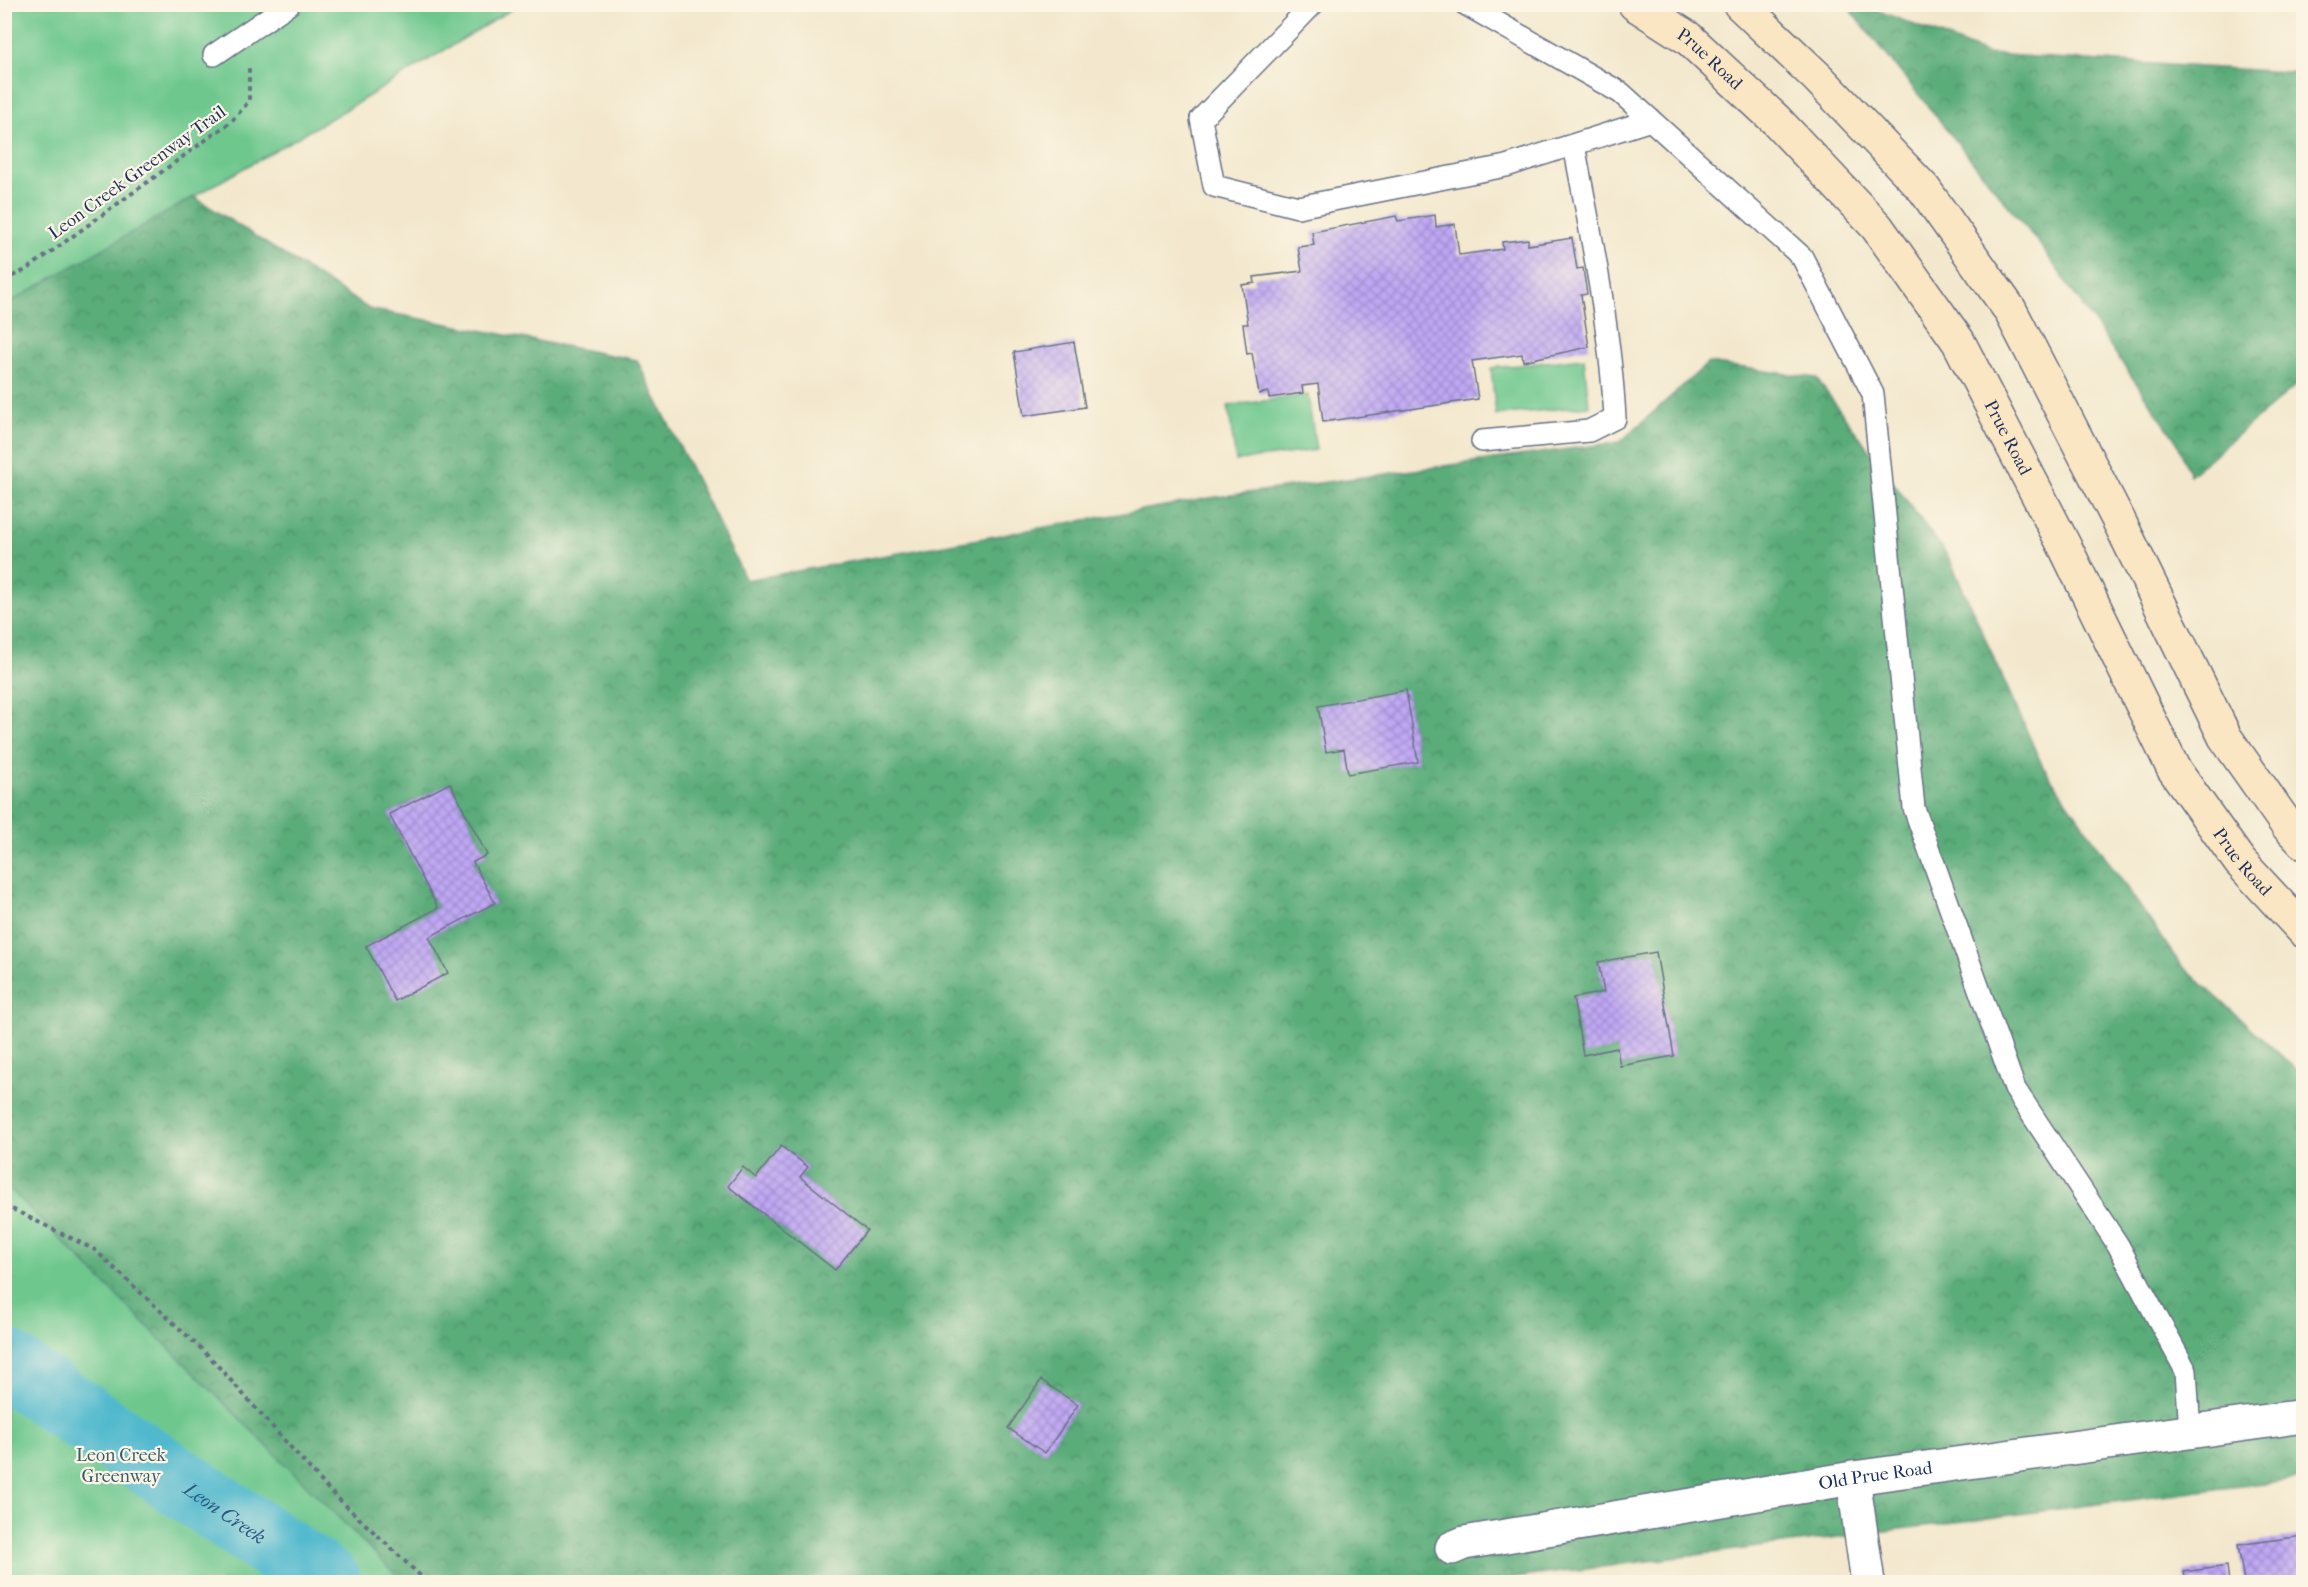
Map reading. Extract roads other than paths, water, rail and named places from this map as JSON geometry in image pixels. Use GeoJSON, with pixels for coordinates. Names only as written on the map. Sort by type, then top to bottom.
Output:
{"type":"FeatureCollection","features":[{"type":"Feature","properties":{"kind":"main road","name":"Prue Road"},"geometry":{"type":"LineString","coordinates":[[1635,4],[1688,38],[1776,120],[1877,227],[1958,341],[2067,551],[2173,768],[2240,862],[2304,931]]}},
{"type":"Feature","properties":{"kind":"main road"},"geometry":{"type":"LineString","coordinates":[[1740,4],[1818,78],[1923,189],[2010,310],[2121,525],[2225,737],[2287,825],[2304,843]]}},
{"type":"Feature","properties":{"kind":"street","name":"Old Prue Road"},"geometry":{"type":"LineString","coordinates":[[1452,1548],[1464,1543],[1853,1478],[2304,1416]]}},
{"type":"Feature","properties":{"kind":"street"},"geometry":{"type":"LineString","coordinates":[[1853,1478],[1868,1582]]}},
{"type":"Feature","properties":{"kind":"lane"},"geometry":{"type":"LineString","coordinates":[[214,55],[289,4]]}},
{"type":"Feature","properties":{"kind":"lane"},"geometry":{"type":"LineString","coordinates":[[1313,4],[1201,119],[1214,186],[1298,207],[1506,166],[1652,120]]}},
{"type":"Feature","properties":{"kind":"lane"},"geometry":{"type":"LineString","coordinates":[[1465,4],[1621,93],[1802,257],[1874,394],[1914,808],[2015,1089],[2118,1245],[2186,1371],[2190,1431]]}},
{"type":"Feature","properties":{"kind":"lane"},"geometry":{"type":"LineString","coordinates":[[1482,441],[1589,430],[1616,418],[1593,246],[1574,145]]}},
{"type":"Feature","properties":{"kind":"waterway","name":"Leon Creek"},"geometry":{"type":"LineString","coordinates":[[4,1363],[327,1582]]}},
{"type":"Feature","properties":{"kind":"park label","name":"Leon Creek Greenway"},"geometry":{"type":"Point","coordinates":[121,1465]}}]}
